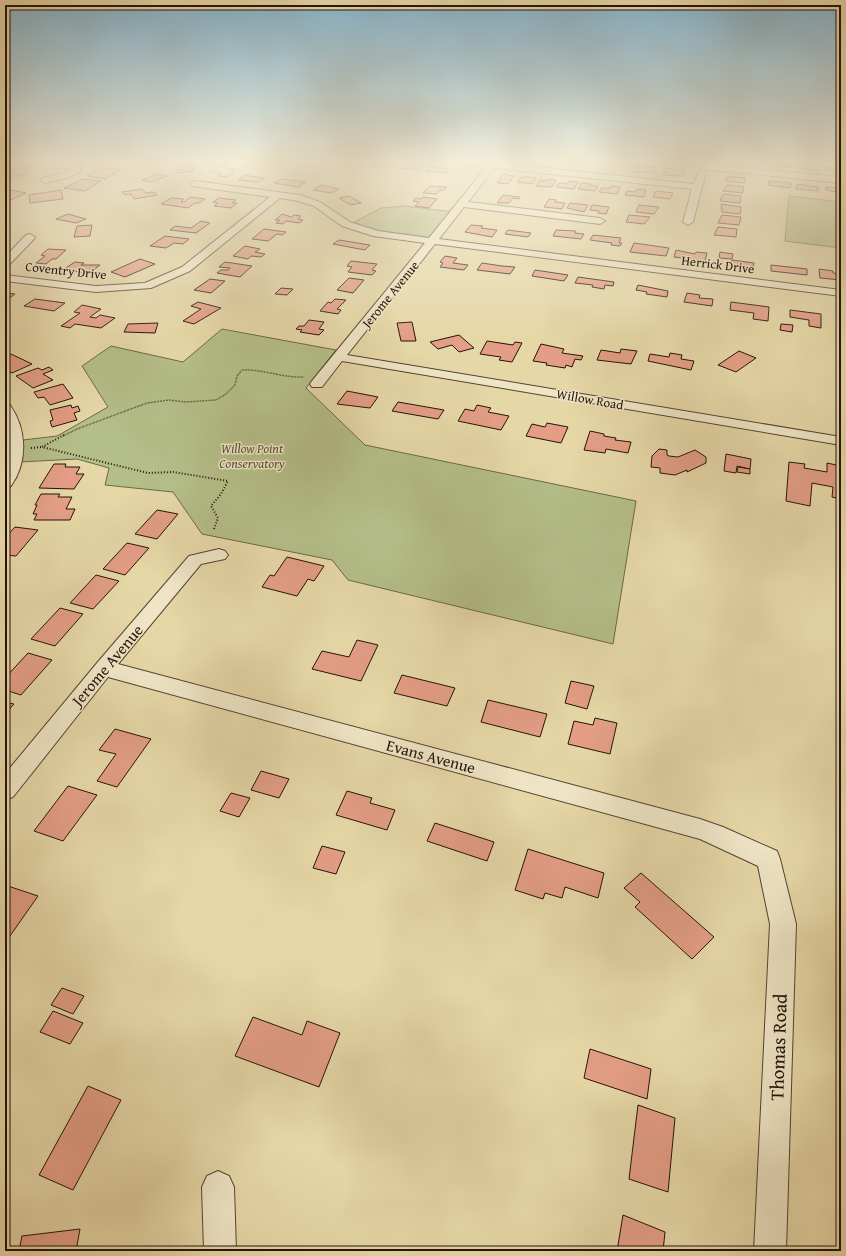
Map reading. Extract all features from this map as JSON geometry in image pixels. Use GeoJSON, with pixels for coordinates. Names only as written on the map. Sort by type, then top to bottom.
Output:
{"type":"FeatureCollection","features":[{"type":"Feature","properties":{"kind":"street","name":"Coventry Drive"},"geometry":{"type":"LineString","coordinates":[[5,278],[96,289],[147,286],[186,269],[247,220]]}},
{"type":"Feature","properties":{"kind":"street","name":"Herrick Drive"},"geometry":{"type":"LineString","coordinates":[[338,220],[360,229],[384,235],[841,294]]}},
{"type":"Feature","properties":{"kind":"street","name":"Jerome Avenue"},"geometry":{"type":"LineString","coordinates":[[317,384],[449,220]]}},
{"type":"Feature","properties":{"kind":"street"},"geometry":{"type":"LineString","coordinates":[[589,220],[600,221]]}},
{"type":"Feature","properties":{"kind":"street"},"geometry":{"type":"LineString","coordinates":[[5,263],[30,237]]}},
{"type":"Feature","properties":{"kind":"street","name":"Willow Road"},"geometry":{"type":"LineString","coordinates":[[339,357],[841,441]]}},
{"type":"Feature","properties":{"kind":"street"},"geometry":{"type":"LineString","coordinates":[[5,408],[15,426],[16,444],[13,465],[5,483]]}},
{"type":"Feature","properties":{"kind":"street","name":"Jerome Avenue"},"geometry":{"type":"LineString","coordinates":[[5,790],[104,668],[195,560],[219,555]]}},
{"type":"Feature","properties":{"kind":"street","name":"Evans Avenue"},"geometry":{"type":"LineString","coordinates":[[104,668],[700,829],[715,834],[754,853]]}},
{"type":"Feature","properties":{"kind":"street","name":"Thomas Road"},"geometry":{"type":"LineString","coordinates":[[754,853],[768,859],[783,924],[770,1251]]}},
{"type":"Feature","properties":{"kind":"street"},"geometry":{"type":"LineString","coordinates":[[218,1187],[220,1251]]}},
{"type":"Feature","properties":{"kind":"path"},"geometry":{"type":"LineString","coordinates":[[214,529],[218,518],[211,506],[221,494],[228,481],[173,472],[148,473],[42,447],[77,429],[147,402],[169,400],[186,402],[216,400],[226,394],[234,385],[237,376],[242,370],[252,369],[286,376],[308,377]]}},
{"type":"Feature","properties":{"kind":"green space"},"geometry":{"type":"Polygon","coordinates":[[[359,220],[448,220],[431,240],[385,234],[349,225],[359,220]]]}},
{"type":"Feature","properties":{"kind":"green space"},"geometry":{"type":"Polygon","coordinates":[[[787,220],[841,220],[841,248],[785,241],[787,220]]]}},
{"type":"Feature","properties":{"kind":"green space","name":"Willow Point Conservatory"},"geometry":{"type":"Polygon","coordinates":[[[222,329],[336,350],[306,388],[365,445],[636,501],[613,644],[348,580],[332,560],[202,534],[173,492],[105,485],[109,468],[77,459],[19,462],[23,440],[57,436],[108,407],[82,366],[111,346],[183,362],[222,329]]]}},
{"type":"Feature","properties":{"kind":"building"},"geometry":{"type":"Polygon","coordinates":[[[59,220],[84,220],[76,223],[59,220]]]}},
{"type":"Feature","properties":{"kind":"building"},"geometry":{"type":"Polygon","coordinates":[[[275,220],[301,220],[303,220],[299,223],[286,221],[283,224],[276,223],[280,220],[275,220]]]}},
{"type":"Feature","properties":{"kind":"building"},"geometry":{"type":"Polygon","coordinates":[[[627,220],[648,220],[644,224],[626,222],[627,220]]]}},
{"type":"Feature","properties":{"kind":"building"},"geometry":{"type":"Polygon","coordinates":[[[720,220],[740,220],[739,225],[718,223],[720,220]]]}},
{"type":"Feature","properties":{"kind":"building"},"geometry":{"type":"Polygon","coordinates":[[[201,221],[210,223],[196,233],[170,230],[175,226],[191,228],[201,221]]]}},
{"type":"Feature","properties":{"kind":"building"},"geometry":{"type":"Polygon","coordinates":[[[92,225],[90,236],[74,237],[77,226],[92,225]]]}},
{"type":"Feature","properties":{"kind":"building"},"geometry":{"type":"Polygon","coordinates":[[[471,225],[483,226],[481,228],[497,230],[492,237],[465,232],[471,225]]]}},
{"type":"Feature","properties":{"kind":"building"},"geometry":{"type":"Polygon","coordinates":[[[718,227],[737,229],[736,237],[714,235],[718,227]]]}},
{"type":"Feature","properties":{"kind":"building"},"geometry":{"type":"Polygon","coordinates":[[[264,229],[286,232],[282,235],[277,234],[268,241],[252,239],[264,229]]]}},
{"type":"Feature","properties":{"kind":"building"},"geometry":{"type":"Polygon","coordinates":[[[508,230],[531,233],[528,237],[505,234],[508,230]]]}},
{"type":"Feature","properties":{"kind":"building"},"geometry":{"type":"Polygon","coordinates":[[[556,230],[576,231],[575,233],[584,234],[581,239],[553,236],[556,230]]]}},
{"type":"Feature","properties":{"kind":"building"},"geometry":{"type":"Polygon","coordinates":[[[593,235],[621,238],[619,243],[622,243],[620,246],[611,245],[612,243],[590,240],[593,235]]]}},
{"type":"Feature","properties":{"kind":"building"},"geometry":{"type":"Polygon","coordinates":[[[165,236],[189,239],[183,244],[174,243],[166,248],[150,246],[165,236]]]}},
{"type":"Feature","properties":{"kind":"building"},"geometry":{"type":"Polygon","coordinates":[[[339,240],[370,245],[365,250],[333,244],[339,240]]]}},
{"type":"Feature","properties":{"kind":"building"},"geometry":{"type":"Polygon","coordinates":[[[634,243],[669,248],[666,256],[630,252],[634,243]]]}},
{"type":"Feature","properties":{"kind":"building"},"geometry":{"type":"Polygon","coordinates":[[[245,246],[260,249],[255,252],[265,254],[261,257],[251,256],[248,259],[233,256],[245,246]]]}},
{"type":"Feature","properties":{"kind":"building"},"geometry":{"type":"Polygon","coordinates":[[[48,249],[66,250],[56,259],[52,259],[46,264],[36,263],[45,256],[41,255],[48,249]]]}},
{"type":"Feature","properties":{"kind":"building"},"geometry":{"type":"Polygon","coordinates":[[[676,250],[695,254],[696,252],[707,253],[705,261],[674,257],[676,250]]]}},
{"type":"Feature","properties":{"kind":"building"},"geometry":{"type":"Polygon","coordinates":[[[720,252],[733,254],[732,259],[719,258],[720,252]]]}},
{"type":"Feature","properties":{"kind":"building"},"geometry":{"type":"Polygon","coordinates":[[[445,256],[457,258],[453,263],[468,265],[464,270],[440,267],[443,263],[440,262],[445,256]]]}},
{"type":"Feature","properties":{"kind":"building"},"geometry":{"type":"Polygon","coordinates":[[[140,259],[155,264],[125,277],[111,272],[140,259]]]}},
{"type":"Feature","properties":{"kind":"building"},"geometry":{"type":"Polygon","coordinates":[[[732,260],[754,263],[752,269],[730,266],[732,260]]]}},
{"type":"Feature","properties":{"kind":"building"},"geometry":{"type":"Polygon","coordinates":[[[351,261],[377,264],[372,270],[376,271],[372,275],[348,272],[352,267],[347,266],[351,261]]]}},
{"type":"Feature","properties":{"kind":"building"},"geometry":{"type":"Polygon","coordinates":[[[75,262],[84,263],[81,265],[100,265],[88,274],[64,269],[75,262]]]}},
{"type":"Feature","properties":{"kind":"building"},"geometry":{"type":"Polygon","coordinates":[[[225,262],[252,266],[240,277],[217,273],[221,270],[228,270],[230,268],[219,267],[225,262]]]}},
{"type":"Feature","properties":{"kind":"building"},"geometry":{"type":"Polygon","coordinates":[[[482,263],[515,267],[510,274],[477,270],[482,263]]]}},
{"type":"Feature","properties":{"kind":"building"},"geometry":{"type":"Polygon","coordinates":[[[771,265],[807,269],[807,275],[771,271],[771,265]]]}},
{"type":"Feature","properties":{"kind":"building"},"geometry":{"type":"Polygon","coordinates":[[[819,269],[841,274],[841,280],[820,278],[819,269]]]}},
{"type":"Feature","properties":{"kind":"building"},"geometry":{"type":"Polygon","coordinates":[[[535,270],[568,275],[564,281],[532,276],[535,270]]]}},
{"type":"Feature","properties":{"kind":"building"},"geometry":{"type":"Polygon","coordinates":[[[578,277],[614,282],[613,286],[605,285],[604,289],[592,287],[593,285],[575,283],[578,277]]]}},
{"type":"Feature","properties":{"kind":"building"},"geometry":{"type":"Polygon","coordinates":[[[349,278],[364,280],[353,293],[337,290],[349,278]]]}},
{"type":"Feature","properties":{"kind":"building"},"geometry":{"type":"Polygon","coordinates":[[[210,279],[225,281],[211,293],[194,290],[210,279]]]}},
{"type":"Feature","properties":{"kind":"building"},"geometry":{"type":"Polygon","coordinates":[[[638,285],[668,291],[667,297],[646,294],[647,292],[636,290],[638,285]]]}},
{"type":"Feature","properties":{"kind":"building"},"geometry":{"type":"Polygon","coordinates":[[[281,288],[293,289],[287,295],[275,294],[281,288]]]}},
{"type":"Feature","properties":{"kind":"building"},"geometry":{"type":"Polygon","coordinates":[[[5,293],[15,294],[5,301],[5,293]]]}},
{"type":"Feature","properties":{"kind":"building"},"geometry":{"type":"Polygon","coordinates":[[[687,293],[700,295],[699,298],[713,299],[712,306],[684,302],[687,293]]]}},
{"type":"Feature","properties":{"kind":"building"},"geometry":{"type":"Polygon","coordinates":[[[35,299],[65,303],[54,311],[24,306],[35,299]]]}},
{"type":"Feature","properties":{"kind":"building"},"geometry":{"type":"Polygon","coordinates":[[[335,299],[346,300],[337,309],[341,310],[338,314],[320,311],[328,302],[331,303],[335,299]]]}},
{"type":"Feature","properties":{"kind":"building"},"geometry":{"type":"Polygon","coordinates":[[[198,302],[221,308],[194,324],[183,321],[201,309],[191,306],[198,302]]]}},
{"type":"Feature","properties":{"kind":"building"},"geometry":{"type":"Polygon","coordinates":[[[731,302],[769,307],[768,321],[753,319],[754,313],[730,310],[731,302]]]}},
{"type":"Feature","properties":{"kind":"building"},"geometry":{"type":"Polygon","coordinates":[[[82,305],[101,309],[90,317],[96,318],[100,315],[115,318],[101,328],[75,324],[70,328],[61,326],[80,313],[74,312],[82,305]]]}},
{"type":"Feature","properties":{"kind":"building"},"geometry":{"type":"Polygon","coordinates":[[[790,310],[821,314],[821,328],[809,326],[809,320],[790,317],[790,310]]]}},
{"type":"Feature","properties":{"kind":"building"},"geometry":{"type":"Polygon","coordinates":[[[309,320],[324,322],[319,329],[324,330],[319,335],[300,332],[302,330],[296,329],[299,326],[304,326],[309,320]]]}},
{"type":"Feature","properties":{"kind":"building"},"geometry":{"type":"Polygon","coordinates":[[[412,322],[416,341],[401,341],[397,323],[412,322]]]}},
{"type":"Feature","properties":{"kind":"building"},"geometry":{"type":"Polygon","coordinates":[[[158,323],[155,333],[124,332],[128,324],[158,323]]]}},
{"type":"Feature","properties":{"kind":"building"},"geometry":{"type":"Polygon","coordinates":[[[781,324],[793,325],[792,332],[780,330],[781,324]]]}},
{"type":"Feature","properties":{"kind":"building"},"geometry":{"type":"Polygon","coordinates":[[[459,335],[474,348],[459,352],[452,345],[438,349],[430,342],[459,335]]]}},
{"type":"Feature","properties":{"kind":"building"},"geometry":{"type":"Polygon","coordinates":[[[487,341],[513,345],[515,342],[522,343],[512,362],[499,360],[501,357],[480,354],[487,341]]]}},
{"type":"Feature","properties":{"kind":"building"},"geometry":{"type":"Polygon","coordinates":[[[541,344],[564,349],[562,353],[583,356],[581,360],[575,359],[572,367],[566,365],[565,368],[546,365],[547,363],[533,361],[541,344]]]}},
{"type":"Feature","properties":{"kind":"building"},"geometry":{"type":"Polygon","coordinates":[[[621,349],[637,351],[631,364],[597,360],[601,350],[620,353],[621,349]]]}},
{"type":"Feature","properties":{"kind":"building"},"geometry":{"type":"Polygon","coordinates":[[[739,351],[756,358],[736,372],[718,365],[739,351]]]}},
{"type":"Feature","properties":{"kind":"building"},"geometry":{"type":"Polygon","coordinates":[[[670,353],[682,355],[681,359],[694,361],[691,370],[648,361],[650,354],[669,357],[670,353]]]}},
{"type":"Feature","properties":{"kind":"building"},"geometry":{"type":"Polygon","coordinates":[[[11,354],[32,364],[12,373],[5,369],[5,357],[11,354]]]}},
{"type":"Feature","properties":{"kind":"building"},"geometry":{"type":"Polygon","coordinates":[[[49,367],[53,370],[43,374],[53,380],[33,388],[16,376],[38,368],[42,370],[49,367]]]}},
{"type":"Feature","properties":{"kind":"building"},"geometry":{"type":"Polygon","coordinates":[[[63,384],[73,398],[50,405],[44,397],[38,398],[34,392],[63,384]]]}},
{"type":"Feature","properties":{"kind":"building"},"geometry":{"type":"Polygon","coordinates":[[[347,391],[378,397],[370,408],[337,404],[347,391]]]}},
{"type":"Feature","properties":{"kind":"building"},"geometry":{"type":"Polygon","coordinates":[[[398,402],[444,410],[438,419],[392,411],[398,402]]]}},
{"type":"Feature","properties":{"kind":"building"},"geometry":{"type":"Polygon","coordinates":[[[71,405],[72,408],[78,406],[80,411],[74,413],[77,420],[52,427],[50,421],[53,420],[50,410],[71,405]]]}},
{"type":"Feature","properties":{"kind":"building"},"geometry":{"type":"Polygon","coordinates":[[[477,405],[491,408],[488,412],[509,416],[501,430],[458,421],[465,409],[474,411],[477,405]]]}},
{"type":"Feature","properties":{"kind":"building"},"geometry":{"type":"Polygon","coordinates":[[[547,423],[568,427],[561,443],[526,436],[532,424],[545,427],[547,423]]]}},
{"type":"Feature","properties":{"kind":"building"},"geometry":{"type":"Polygon","coordinates":[[[590,431],[616,438],[615,440],[631,442],[628,453],[606,449],[605,453],[584,450],[590,431]]]}},
{"type":"Feature","properties":{"kind":"building"},"geometry":{"type":"Polygon","coordinates":[[[659,449],[667,450],[667,455],[669,456],[678,457],[695,450],[706,457],[706,463],[687,472],[687,470],[675,475],[660,473],[660,468],[651,467],[652,456],[659,449]]]}},
{"type":"Feature","properties":{"kind":"building"},"geometry":{"type":"Polygon","coordinates":[[[726,454],[751,459],[750,469],[737,466],[736,473],[724,471],[726,454]]]}},
{"type":"Feature","properties":{"kind":"building"},"geometry":{"type":"Polygon","coordinates":[[[789,462],[805,464],[804,468],[827,472],[827,463],[841,466],[841,499],[832,497],[833,487],[812,483],[810,506],[786,501],[789,462]]]}},
{"type":"Feature","properties":{"kind":"building"},"geometry":{"type":"Polygon","coordinates":[[[54,464],[66,464],[65,467],[80,467],[76,474],[84,474],[74,489],[39,488],[54,464]]]}},
{"type":"Feature","properties":{"kind":"building"},"geometry":{"type":"Polygon","coordinates":[[[738,467],[750,469],[750,474],[737,472],[738,467]]]}},
{"type":"Feature","properties":{"kind":"building"},"geometry":{"type":"Polygon","coordinates":[[[41,494],[60,494],[58,497],[72,497],[66,509],[75,509],[70,520],[34,520],[37,514],[33,514],[37,505],[35,505],[41,494]]]}},
{"type":"Feature","properties":{"kind":"building"},"geometry":{"type":"Polygon","coordinates":[[[157,510],[178,514],[157,539],[135,534],[157,510]]]}},
{"type":"Feature","properties":{"kind":"building"},"geometry":{"type":"Polygon","coordinates":[[[15,527],[38,530],[16,556],[5,555],[5,538],[15,527]]]}},
{"type":"Feature","properties":{"kind":"building"},"geometry":{"type":"Polygon","coordinates":[[[127,543],[149,548],[125,575],[103,569],[127,543]]]}},
{"type":"Feature","properties":{"kind":"building"},"geometry":{"type":"Polygon","coordinates":[[[287,557],[324,566],[314,581],[308,579],[297,596],[262,587],[270,575],[274,576],[287,557]]]}},
{"type":"Feature","properties":{"kind":"building"},"geometry":{"type":"Polygon","coordinates":[[[96,575],[119,581],[93,609],[70,603],[96,575]]]}},
{"type":"Feature","properties":{"kind":"building"},"geometry":{"type":"Polygon","coordinates":[[[60,608],[83,614],[55,646],[31,639],[60,608]]]}},
{"type":"Feature","properties":{"kind":"building"},"geometry":{"type":"Polygon","coordinates":[[[357,640],[378,645],[361,681],[312,669],[322,651],[349,657],[357,640]]]}},
{"type":"Feature","properties":{"kind":"building"},"geometry":{"type":"Polygon","coordinates":[[[28,653],[52,660],[21,695],[5,690],[5,678],[28,653]]]}},
{"type":"Feature","properties":{"kind":"building"},"geometry":{"type":"Polygon","coordinates":[[[402,675],[455,688],[447,706],[394,693],[402,675]]]}},
{"type":"Feature","properties":{"kind":"building"},"geometry":{"type":"Polygon","coordinates":[[[571,681],[594,686],[587,709],[565,703],[571,681]]]}},
{"type":"Feature","properties":{"kind":"building"},"geometry":{"type":"Polygon","coordinates":[[[488,700],[547,714],[540,737],[481,722],[488,700]]]}},
{"type":"Feature","properties":{"kind":"building"},"geometry":{"type":"Polygon","coordinates":[[[5,702],[14,704],[5,714],[5,702]]]}},
{"type":"Feature","properties":{"kind":"building"},"geometry":{"type":"Polygon","coordinates":[[[595,718],[617,723],[610,754],[568,744],[574,721],[593,725],[595,718]]]}},
{"type":"Feature","properties":{"kind":"building"},"geometry":{"type":"Polygon","coordinates":[[[115,729],[151,739],[117,787],[97,781],[116,754],[99,750],[115,729]]]}},
{"type":"Feature","properties":{"kind":"building"},"geometry":{"type":"Polygon","coordinates":[[[261,771],[289,779],[279,798],[251,790],[261,771]]]}},
{"type":"Feature","properties":{"kind":"building"},"geometry":{"type":"Polygon","coordinates":[[[68,786],[97,795],[63,841],[34,831],[68,786]]]}},
{"type":"Feature","properties":{"kind":"building"},"geometry":{"type":"Polygon","coordinates":[[[347,791],[372,798],[370,803],[395,810],[387,830],[336,815],[347,791]]]}},
{"type":"Feature","properties":{"kind":"building"},"geometry":{"type":"Polygon","coordinates":[[[231,793],[250,798],[239,817],[220,811],[231,793]]]}},
{"type":"Feature","properties":{"kind":"building"},"geometry":{"type":"Polygon","coordinates":[[[435,823],[494,842],[487,861],[427,841],[435,823]]]}},
{"type":"Feature","properties":{"kind":"building"},"geometry":{"type":"Polygon","coordinates":[[[322,846],[345,852],[336,874],[313,868],[322,846]]]}},
{"type":"Feature","properties":{"kind":"building"},"geometry":{"type":"Polygon","coordinates":[[[528,849],[604,873],[598,898],[565,887],[562,898],[545,893],[543,899],[515,890],[528,849]]]}},
{"type":"Feature","properties":{"kind":"building"},"geometry":{"type":"Polygon","coordinates":[[[641,873],[714,937],[692,959],[635,907],[640,902],[624,888],[641,873]]]}},
{"type":"Feature","properties":{"kind":"building"},"geometry":{"type":"Polygon","coordinates":[[[8,886],[38,896],[5,943],[5,890],[8,886]]]}},
{"type":"Feature","properties":{"kind":"building"},"geometry":{"type":"Polygon","coordinates":[[[62,988],[84,996],[73,1014],[51,1005],[62,988]]]}},
{"type":"Feature","properties":{"kind":"building"},"geometry":{"type":"Polygon","coordinates":[[[53,1011],[83,1023],[70,1044],[40,1032],[53,1011]]]}},
{"type":"Feature","properties":{"kind":"building"},"geometry":{"type":"Polygon","coordinates":[[[253,1017],[302,1035],[307,1021],[340,1033],[319,1087],[235,1056],[253,1017]]]}},
{"type":"Feature","properties":{"kind":"building"},"geometry":{"type":"Polygon","coordinates":[[[590,1049],[651,1069],[647,1099],[584,1078],[590,1049]]]}},
{"type":"Feature","properties":{"kind":"building"},"geometry":{"type":"Polygon","coordinates":[[[88,1086],[121,1100],[73,1190],[39,1175],[88,1086]]]}},
{"type":"Feature","properties":{"kind":"building"},"geometry":{"type":"Polygon","coordinates":[[[638,1105],[675,1118],[668,1192],[629,1179],[638,1105]]]}},
{"type":"Feature","properties":{"kind":"building"},"geometry":{"type":"Polygon","coordinates":[[[623,1215],[665,1232],[663,1251],[617,1251],[623,1215]]]}},
{"type":"Feature","properties":{"kind":"building"},"geometry":{"type":"Polygon","coordinates":[[[80,1229],[76,1251],[19,1251],[22,1236],[80,1229]]]}}]}
